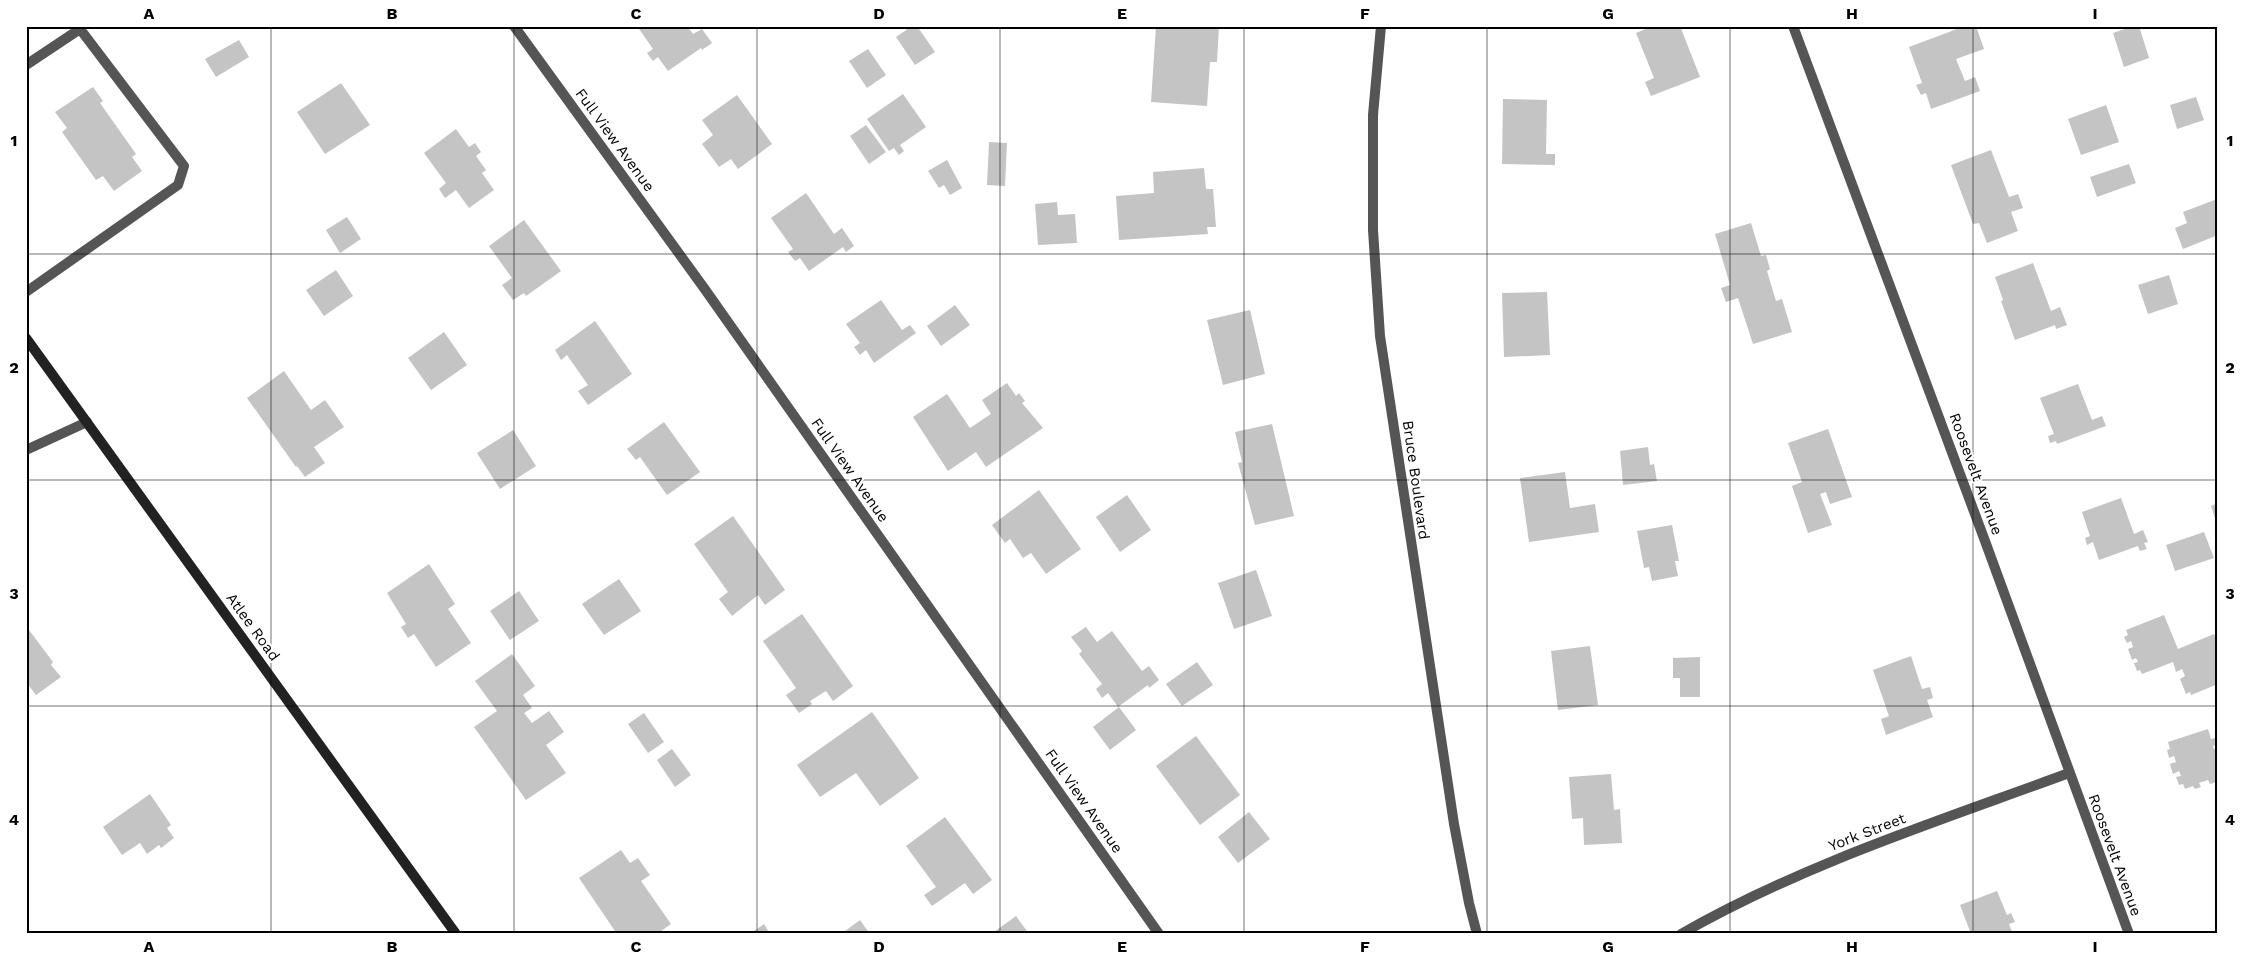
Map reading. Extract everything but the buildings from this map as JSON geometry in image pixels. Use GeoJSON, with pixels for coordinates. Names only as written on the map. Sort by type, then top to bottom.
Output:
{"type":"FeatureCollection","features":[{"type":"Feature","properties":{"kind":"main road","name":"Atlee Road"},"geometry":{"type":"LineString","coordinates":[[26,338],[456,934]]}},
{"type":"Feature","properties":{"kind":"street","name":"Full View Avenue"},"geometry":{"type":"LineString","coordinates":[[514,26],[710,297],[1159,934]]}},
{"type":"Feature","properties":{"kind":"street","name":"Bruce Boulevard"},"geometry":{"type":"LineString","coordinates":[[1381,26],[1373,115],[1373,230],[1380,336],[1454,824],[1478,934]]}},
{"type":"Feature","properties":{"kind":"street","name":"Roosevelt Avenue"},"geometry":{"type":"LineString","coordinates":[[1794,26],[1985,540],[2128,934]]}},
{"type":"Feature","properties":{"kind":"street"},"geometry":{"type":"LineString","coordinates":[[26,65],[80,28],[184,166],[178,185],[26,292]]}},
{"type":"Feature","properties":{"kind":"street"},"geometry":{"type":"LineString","coordinates":[[26,450],[87,422]]}},
{"type":"Feature","properties":{"kind":"street","name":"York Street"},"geometry":{"type":"LineString","coordinates":[[1681,934],[1721,911],[1842,857],[2069,772]]}}]}
